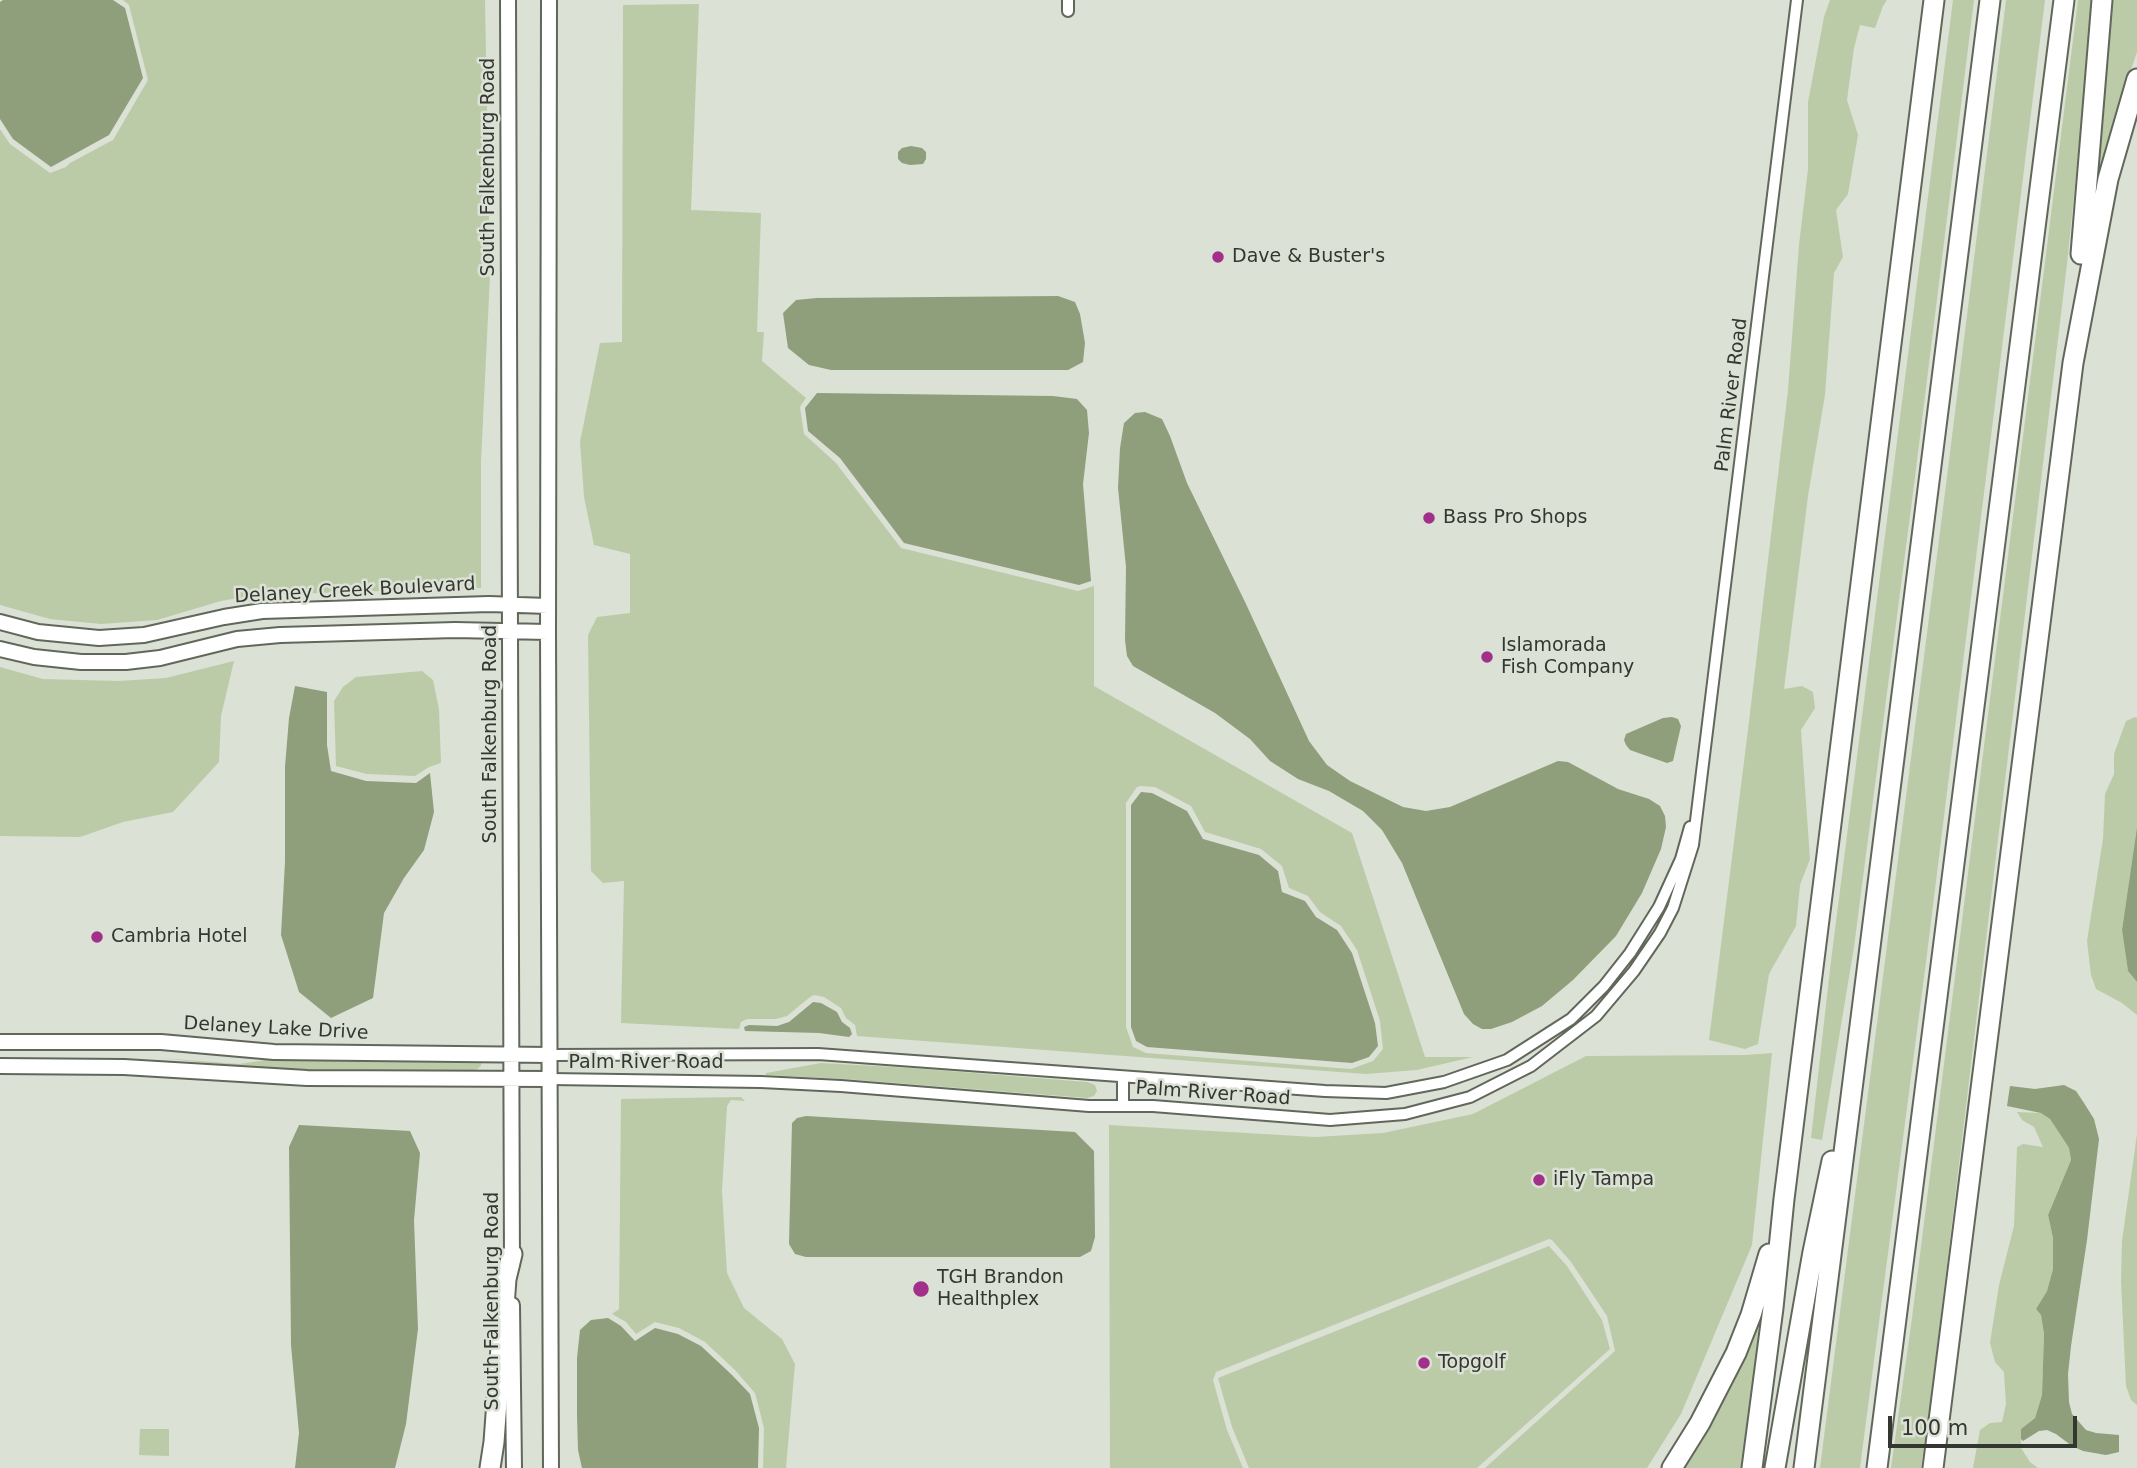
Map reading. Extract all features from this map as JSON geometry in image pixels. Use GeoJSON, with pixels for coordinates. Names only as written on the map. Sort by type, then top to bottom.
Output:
{"type":"FeatureCollection","features":[{"type":"Feature","properties":{"kind":"highway"},"geometry":{"type":"LineString","coordinates":[[1752,1468],[1934,0]]}},
{"type":"Feature","properties":{"kind":"highway"},"geometry":{"type":"LineString","coordinates":[[1804,1468],[1990,0]]}},
{"type":"Feature","properties":{"kind":"highway"},"geometry":{"type":"LineString","coordinates":[[1877,1468],[2064,0]]}},
{"type":"Feature","properties":{"kind":"highway"},"geometry":{"type":"LineString","coordinates":[[1933,1468],[2073,363],[2102,0]]}},
{"type":"Feature","properties":{"kind":"highway"},"geometry":{"type":"LineString","coordinates":[[2073,363],[2108,179],[2137,79]]}},
{"type":"Feature","properties":{"kind":"highway"},"geometry":{"type":"LineString","coordinates":[[1775,1468],[1824,1195],[1836,1146],[1851,1104]]}},
{"type":"Feature","properties":{"kind":"highway"},"geometry":{"type":"LineString","coordinates":[[1672,1468],[1700,1423],[1736,1353],[1758,1296],[1784,1199]]}},
{"type":"Feature","properties":{"kind":"highway"},"geometry":{"type":"LineString","coordinates":[[490,1468],[506,1279],[512,1254]]}},
{"type":"Feature","properties":{"kind":"street","name":"South Falkenburg Road"},"geometry":{"type":"LineString","coordinates":[[508,0],[513,1468]]}},
{"type":"Feature","properties":{"kind":"street"},"geometry":{"type":"LineString","coordinates":[[549,0],[551,1468]]}},
{"type":"Feature","properties":{"kind":"street","name":"Palm River Road"},"geometry":{"type":"LineString","coordinates":[[550,1079],[841,1086],[1089,1106],[1153,1106],[1330,1120],[1405,1114],[1470,1097],[1531,1066],[1595,1016],[1634,971],[1660,933],[1673,908],[1693,845],[1797,0]]}},
{"type":"Feature","properties":{"kind":"street","name":"Delaney Creek Boulevard"},"geometry":{"type":"LineString","coordinates":[[0,622],[38,632],[99,638],[144,635],[262,611],[509,605],[548,599]]}},
{"type":"Feature","properties":{"kind":"street","name":"Delaney Creek Boulevard"},"geometry":{"type":"LineString","coordinates":[[0,649],[34,657],[81,662],[127,662],[160,658],[237,639],[279,635],[548,632]]}},
{"type":"Feature","properties":{"kind":"street","name":"Palm River Road"},"geometry":{"type":"LineString","coordinates":[[550,1055],[818,1054],[1325,1091],[1386,1093],[1444,1082],[1507,1059],[1571,1019],[1604,986],[1630,953],[1658,906],[1681,859],[1699,793]]}},
{"type":"Feature","properties":{"kind":"street","name":"Delaney Lake Drive"},"geometry":{"type":"LineString","coordinates":[[0,1042],[161,1042],[274,1052],[550,1055]]}},
{"type":"Feature","properties":{"kind":"street"},"geometry":{"type":"LineString","coordinates":[[0,1066],[124,1067],[307,1078],[550,1079]]}},
{"type":"Feature","properties":{"kind":"street"},"geometry":{"type":"LineString","coordinates":[[1123,1077],[1123,1106]]}},
{"type":"Feature","properties":{"kind":"shaded area"},"geometry":{"type":"Polygon","coordinates":[[[113,0],[125,8],[143,78],[109,135],[51,167],[13,139],[0,119],[0,2],[113,0]]]}},
{"type":"Feature","properties":{"kind":"shaded area"},"geometry":{"type":"Polygon","coordinates":[[[123,0],[485,0],[490,276],[481,461],[481,588],[256,595],[221,601],[157,620],[101,624],[50,619],[0,605],[0,129],[10,144],[50,173],[66,167],[113,140],[148,80],[129,5],[123,0]]]}},
{"type":"Feature","properties":{"kind":"shaded area"},"geometry":{"type":"Polygon","coordinates":[[[1830,0],[1887,0],[1875,28],[1860,25],[1854,48],[1847,100],[1858,135],[1848,194],[1836,210],[1843,257],[1834,273],[1825,395],[1808,496],[1784,689],[1802,686],[1813,692],[1815,708],[1801,730],[1810,859],[1800,885],[1796,926],[1769,974],[1758,1044],[1745,1049],[1709,1040],[1788,390],[1799,245],[1808,169],[1808,102],[1824,17],[1830,0]]]}},
{"type":"Feature","properties":{"kind":"shaded area"},"geometry":{"type":"Polygon","coordinates":[[[1953,0],[1974,0],[1854,947],[1822,1140],[1811,1138],[1830,969],[1953,0]]]}},
{"type":"Feature","properties":{"kind":"shaded area"},"geometry":{"type":"Polygon","coordinates":[[[2006,0],[2045,0],[1926,962],[1860,1468],[1820,1468],[1946,485],[2006,0]]]}},
{"type":"Feature","properties":{"kind":"shaded area"},"geometry":{"type":"Polygon","coordinates":[[[2078,0],[2094,0],[2067,264],[1931,1398],[1921,1468],[1891,1468],[1912,1318],[2078,0]]]}},
{"type":"Feature","properties":{"kind":"shaded area"},"geometry":{"type":"Polygon","coordinates":[[[2111,0],[2137,0],[2137,52],[2113,123],[2100,173],[2094,172],[2111,0]]]}},
{"type":"Feature","properties":{"kind":"shaded area"},"geometry":{"type":"Polygon","coordinates":[[[699,4],[691,210],[761,213],[757,332],[764,332],[762,361],[806,398],[800,407],[804,434],[836,463],[901,548],[1078,591],[1094,586],[1094,686],[1352,833],[1425,1057],[1473,1057],[1417,1070],[1366,1074],[857,1036],[855,1025],[846,1018],[841,1008],[824,997],[814,995],[787,1016],[776,1019],[747,1019],[741,1022],[739,1029],[621,1023],[624,881],[603,883],[591,871],[588,635],[597,617],[630,613],[630,554],[594,545],[584,497],[580,442],[600,343],[622,342],[623,5],[699,4]],[[1137,787],[1126,803],[1126,1027],[1133,1047],[1146,1053],[1351,1069],[1373,1061],[1383,1049],[1380,1021],[1357,950],[1341,926],[1320,912],[1308,896],[1289,888],[1282,866],[1261,849],[1205,832],[1191,806],[1155,787],[1137,787]]]}},
{"type":"Feature","properties":{"kind":"shaded area"},"geometry":{"type":"Polygon","coordinates":[[[902,148],[922,148],[926,152],[923,164],[910,165],[898,159],[898,152],[902,148]]]}},
{"type":"Feature","properties":{"kind":"shaded area"},"geometry":{"type":"Polygon","coordinates":[[[1058,296],[1075,302],[1085,343],[1083,362],[1068,370],[831,370],[809,365],[788,348],[783,313],[796,300],[817,298],[1058,296]]]}},
{"type":"Feature","properties":{"kind":"shaded area"},"geometry":{"type":"Polygon","coordinates":[[[817,393],[1053,396],[1077,399],[1087,410],[1089,433],[1083,484],[1091,581],[1079,585],[904,543],[840,458],[808,431],[805,408],[817,393]]]}},
{"type":"Feature","properties":{"kind":"shaded area"},"geometry":{"type":"Polygon","coordinates":[[[1145,412],[1162,419],[1187,483],[1309,741],[1327,765],[1350,781],[1403,807],[1426,811],[1450,807],[1558,761],[1568,762],[1618,789],[1649,799],[1660,806],[1666,827],[1661,849],[1642,893],[1616,936],[1573,980],[1542,1006],[1512,1022],[1491,1029],[1482,1029],[1473,1024],[1464,1014],[1402,863],[1382,830],[1363,811],[1329,791],[1298,779],[1270,761],[1250,739],[1215,713],[1133,666],[1127,656],[1125,640],[1126,567],[1118,488],[1124,423],[1135,413],[1145,412]]]}},
{"type":"Feature","properties":{"kind":"shaded area"},"geometry":{"type":"Polygon","coordinates":[[[234,661],[221,716],[219,762],[173,812],[123,822],[80,837],[0,836],[0,667],[43,679],[119,681],[166,678],[234,661]]]}},
{"type":"Feature","properties":{"kind":"shaded area"},"geometry":{"type":"Polygon","coordinates":[[[422,671],[433,680],[439,709],[441,763],[415,776],[367,774],[336,766],[334,701],[343,687],[356,677],[422,671]]]}},
{"type":"Feature","properties":{"kind":"shaded area"},"geometry":{"type":"Polygon","coordinates":[[[295,686],[327,692],[327,745],[331,771],[366,781],[416,783],[430,773],[434,812],[424,850],[384,913],[373,998],[331,1018],[299,992],[281,935],[285,862],[285,767],[295,686]]]}},
{"type":"Feature","properties":{"kind":"shaded area"},"geometry":{"type":"Polygon","coordinates":[[[2135,717],[2137,827],[2122,930],[2128,971],[2137,982],[2137,1015],[2122,1003],[2096,989],[2091,975],[2087,941],[2103,839],[2105,794],[2114,774],[2114,754],[2126,721],[2135,717]]]}},
{"type":"Feature","properties":{"kind":"shaded area"},"geometry":{"type":"Polygon","coordinates":[[[1663,718],[1678,719],[1681,726],[1673,761],[1667,763],[1630,750],[1626,745],[1626,734],[1663,718]]]}},
{"type":"Feature","properties":{"kind":"shaded area"},"geometry":{"type":"Polygon","coordinates":[[[1141,792],[1152,793],[1187,811],[1203,839],[1259,855],[1278,871],[1282,892],[1305,901],[1316,917],[1337,930],[1352,953],[1375,1023],[1378,1046],[1369,1057],[1352,1063],[1147,1047],[1136,1041],[1131,1027],[1131,805],[1141,792]]]}},
{"type":"Feature","properties":{"kind":"shaded area"},"geometry":{"type":"Polygon","coordinates":[[[2137,827],[2137,982],[2128,971],[2122,930],[2137,827]]]}},
{"type":"Feature","properties":{"kind":"shaded area"},"geometry":{"type":"Polygon","coordinates":[[[813,1002],[821,1003],[837,1012],[852,1034],[849,1037],[819,1033],[745,1031],[744,1027],[749,1025],[777,1026],[789,1022],[813,1002]]]}},
{"type":"Feature","properties":{"kind":"shaded area"},"geometry":{"type":"Polygon","coordinates":[[[1772,1053],[1752,1245],[1681,1414],[1647,1468],[1485,1468],[1615,1351],[1607,1316],[1571,1262],[1549,1239],[1216,1372],[1213,1380],[1227,1430],[1243,1468],[1110,1468],[1109,1125],[1315,1137],[1383,1133],[1473,1114],[1586,1056],[1772,1053]]]}},
{"type":"Feature","properties":{"kind":"shaded area"},"geometry":{"type":"Polygon","coordinates":[[[160,1058],[239,1064],[272,1059],[477,1061],[481,1066],[476,1070],[308,1070],[160,1058]]]}},
{"type":"Feature","properties":{"kind":"shaded area"},"geometry":{"type":"Polygon","coordinates":[[[821,1063],[1087,1082],[1095,1085],[1097,1091],[1094,1096],[1087,1098],[766,1075],[821,1063]]]}},
{"type":"Feature","properties":{"kind":"shaded area"},"geometry":{"type":"Polygon","coordinates":[[[2064,1085],[2076,1091],[2084,1103],[2094,1119],[2099,1139],[2071,1346],[2069,1402],[2072,1414],[2086,1430],[2119,1435],[2119,1452],[2106,1455],[2083,1451],[2047,1430],[2039,1431],[2023,1441],[2021,1439],[2021,1429],[2035,1418],[2042,1395],[2044,1334],[2041,1315],[2036,1309],[2047,1291],[2053,1269],[2053,1238],[2048,1215],[2071,1160],[2069,1148],[2050,1119],[2041,1113],[2007,1106],[2010,1086],[2035,1089],[2064,1085]]]}},
{"type":"Feature","properties":{"kind":"shaded area"},"geometry":{"type":"Polygon","coordinates":[[[741,1097],[745,1101],[731,1100],[727,1106],[722,1191],[727,1273],[744,1308],[782,1339],[795,1364],[786,1468],[763,1468],[764,1428],[755,1393],[705,1342],[679,1328],[655,1322],[636,1334],[626,1322],[612,1314],[619,1309],[621,1099],[741,1097]]]}},
{"type":"Feature","properties":{"kind":"shaded area"},"geometry":{"type":"Polygon","coordinates":[[[2017,1112],[2041,1113],[2050,1119],[2069,1148],[2071,1160],[2048,1215],[2053,1238],[2053,1269],[2047,1291],[2036,1309],[2041,1315],[2044,1334],[2042,1395],[2035,1418],[2021,1429],[2021,1448],[2030,1462],[2038,1468],[1973,1468],[1980,1430],[1990,1423],[2002,1422],[2006,1404],[2004,1372],[1995,1362],[1990,1343],[1999,1285],[2014,1226],[2017,1147],[2023,1144],[2043,1147],[2034,1127],[2022,1120],[2017,1112]]]}},
{"type":"Feature","properties":{"kind":"shaded area"},"geometry":{"type":"Polygon","coordinates":[[[806,1116],[1075,1132],[1094,1151],[1095,1237],[1091,1251],[1080,1257],[806,1257],[795,1254],[789,1244],[792,1123],[797,1118],[806,1116]]]}},
{"type":"Feature","properties":{"kind":"shaded area"},"geometry":{"type":"Polygon","coordinates":[[[299,1125],[410,1131],[420,1153],[414,1220],[418,1329],[406,1424],[395,1468],[295,1468],[299,1433],[291,1345],[289,1147],[299,1125]]]}},
{"type":"Feature","properties":{"kind":"shaded area"},"geometry":{"type":"Polygon","coordinates":[[[2137,1134],[2137,1405],[2131,1400],[2126,1386],[2121,1281],[2122,1241],[2137,1134]]]}},
{"type":"Feature","properties":{"kind":"shaded area","name":"Topgolf"},"geometry":{"type":"Polygon","coordinates":[[[1549,1246],[1567,1266],[1602,1320],[1610,1349],[1477,1468],[1249,1468],[1232,1427],[1218,1378],[1549,1246]]]}},
{"type":"Feature","properties":{"kind":"shaded area"},"geometry":{"type":"Polygon","coordinates":[[[1759,1307],[1766,1308],[1745,1468],[1679,1468],[1759,1307]]]}},
{"type":"Feature","properties":{"kind":"shaded area"},"geometry":{"type":"Polygon","coordinates":[[[608,1318],[621,1326],[635,1341],[655,1328],[678,1334],[701,1346],[732,1375],[750,1394],[759,1428],[758,1468],[582,1468],[578,1450],[577,1416],[580,1330],[591,1320],[608,1318]]]}},
{"type":"Feature","properties":{"kind":"shaded area"},"geometry":{"type":"Polygon","coordinates":[[[140,1429],[169,1429],[169,1456],[139,1455],[140,1429]]]}},
{"type":"Feature","properties":{"kind":"place","name":"Dave & Buster's"},"geometry":{"type":"Point","coordinates":[1218,257]}},
{"type":"Feature","properties":{"kind":"place","name":"Bass Pro Shops"},"geometry":{"type":"Point","coordinates":[1429,518]}},
{"type":"Feature","properties":{"kind":"place","name":"Islamorada Fish Company"},"geometry":{"type":"Point","coordinates":[1487,657]}},
{"type":"Feature","properties":{"kind":"place","name":"Cambria Hotel"},"geometry":{"type":"Point","coordinates":[97,937]}},
{"type":"Feature","properties":{"kind":"place","name":"iFly Tampa"},"geometry":{"type":"Point","coordinates":[1539,1180]}},
{"type":"Feature","properties":{"kind":"place","name":"TGH Brandon Healthplex"},"geometry":{"type":"Point","coordinates":[921,1289]}},
{"type":"Feature","properties":{"kind":"place","name":"Topgolf"},"geometry":{"type":"Point","coordinates":[1424,1363]}}]}
